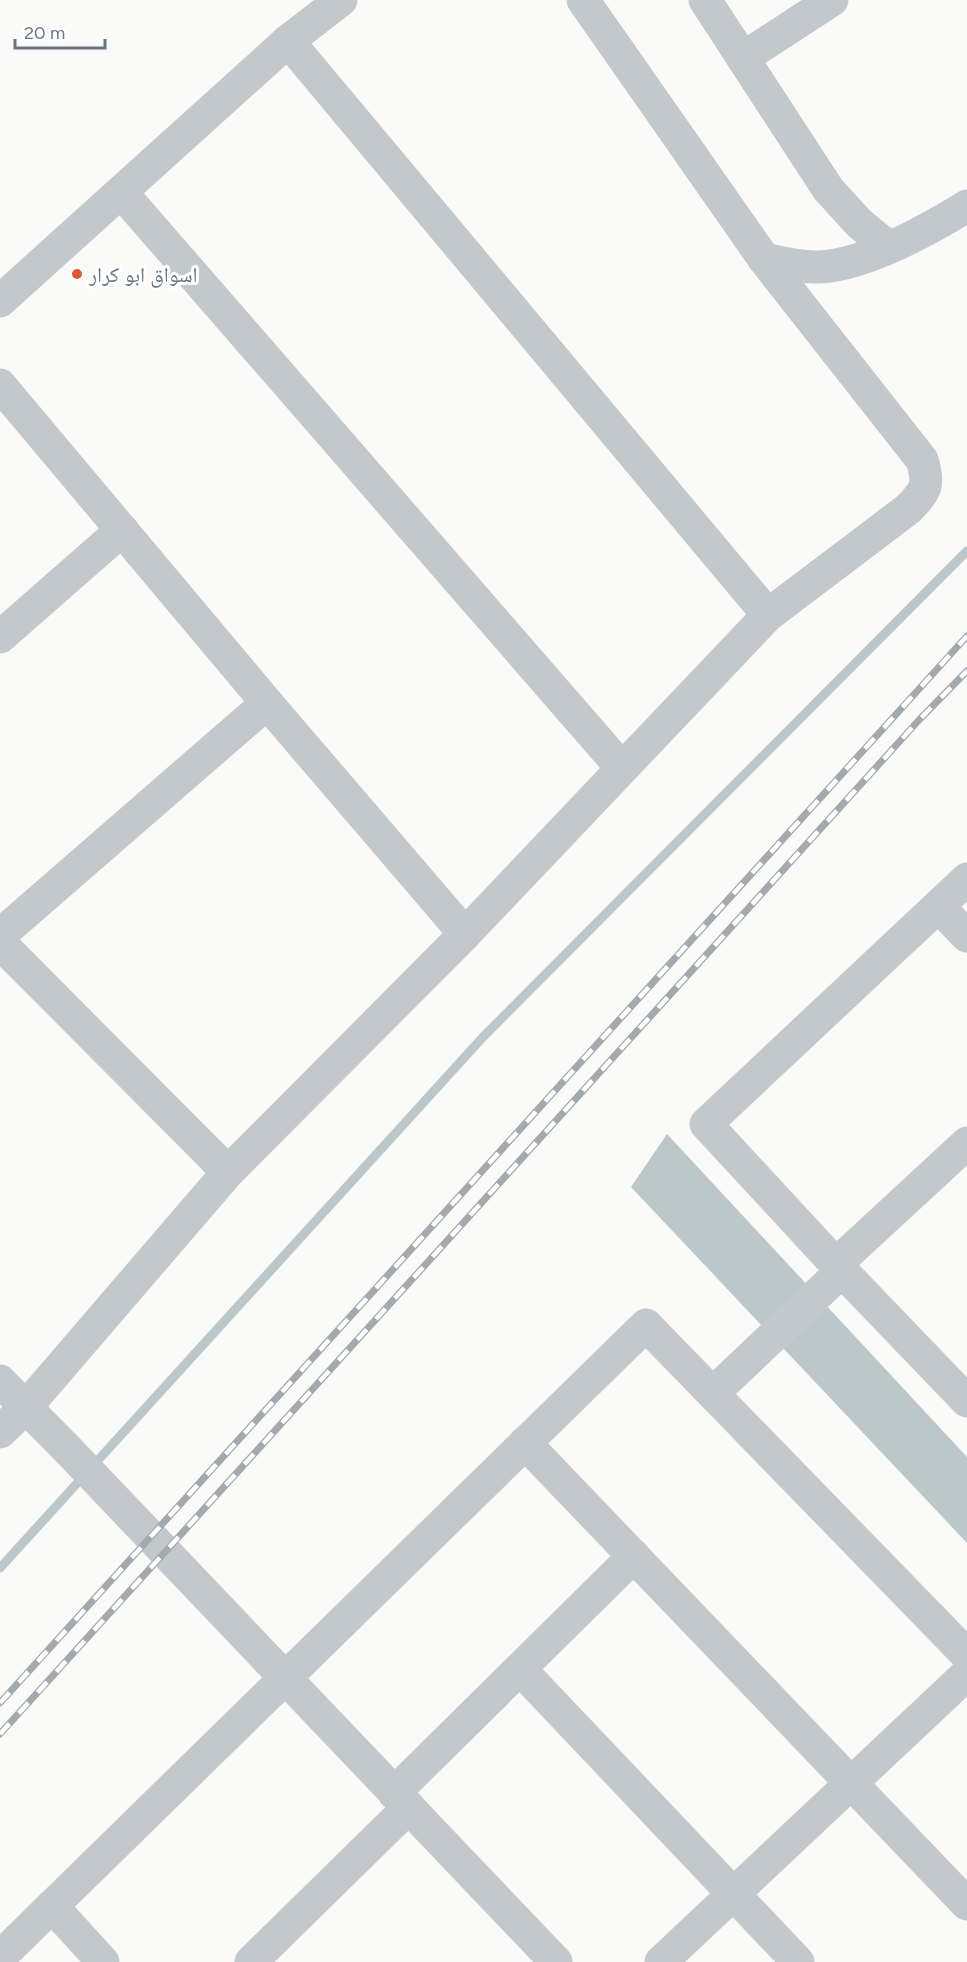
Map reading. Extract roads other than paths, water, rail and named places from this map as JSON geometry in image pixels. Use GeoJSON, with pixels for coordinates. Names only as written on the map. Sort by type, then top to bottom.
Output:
{"type":"FeatureCollection","features":[{"type":"Feature","properties":{"kind":"street"},"geometry":{"type":"LineString","coordinates":[[0,301],[288,41],[341,0]]}},
{"type":"Feature","properties":{"kind":"street"},"geometry":{"type":"LineString","coordinates":[[0,1432],[26,1407],[228,1172],[465,934],[621,767],[768,615],[908,509],[925,492],[927,476],[922,460],[764,259],[583,0]]}},
{"type":"Feature","properties":{"kind":"street"},"geometry":{"type":"LineString","coordinates":[[705,0],[828,189],[859,223],[888,248]]}},
{"type":"Feature","properties":{"kind":"street"},"geometry":{"type":"LineString","coordinates":[[743,58],[832,0]]}},
{"type":"Feature","properties":{"kind":"street"},"geometry":{"type":"LineString","coordinates":[[288,41],[768,615]]}},
{"type":"Feature","properties":{"kind":"street"},"geometry":{"type":"LineString","coordinates":[[121,192],[621,767]]}},
{"type":"Feature","properties":{"kind":"street"},"geometry":{"type":"LineString","coordinates":[[764,259],[802,267],[845,263],[888,248],[939,223],[967,206]]}},
{"type":"Feature","properties":{"kind":"street"},"geometry":{"type":"LineString","coordinates":[[0,385],[465,934]]}},
{"type":"Feature","properties":{"kind":"street"},"geometry":{"type":"LineString","coordinates":[[0,637],[122,530]]}},
{"type":"Feature","properties":{"kind":"street"},"geometry":{"type":"LineString","coordinates":[[0,935],[267,703]]}},
{"type":"Feature","properties":{"kind":"street"},"geometry":{"type":"LineString","coordinates":[[967,879],[706,1124],[839,1268],[967,1401]]}},
{"type":"Feature","properties":{"kind":"street"},"geometry":{"type":"LineString","coordinates":[[939,907],[967,936]]}},
{"type":"Feature","properties":{"kind":"street"},"geometry":{"type":"LineString","coordinates":[[0,943],[228,1172]]}},
{"type":"Feature","properties":{"kind":"street"},"geometry":{"type":"LineString","coordinates":[[713,1393],[967,1143]]}},
{"type":"Feature","properties":{"kind":"street"},"geometry":{"type":"LineString","coordinates":[[0,1957],[646,1325],[967,1655]]}},
{"type":"Feature","properties":{"kind":"street"},"geometry":{"type":"LineString","coordinates":[[0,1381],[402,1800],[550,1960]]}},
{"type":"Feature","properties":{"kind":"street"},"geometry":{"type":"LineString","coordinates":[[525,1443],[967,1904]]}},
{"type":"Feature","properties":{"kind":"street"},"geometry":{"type":"LineString","coordinates":[[251,1962],[520,1669],[634,1556]]}},
{"type":"Feature","properties":{"kind":"street"},"geometry":{"type":"LineString","coordinates":[[520,1669],[798,1962]]}},
{"type":"Feature","properties":{"kind":"street"},"geometry":{"type":"LineString","coordinates":[[661,1962],[967,1674]]}},
{"type":"Feature","properties":{"kind":"street"},"geometry":{"type":"LineString","coordinates":[[52,1906],[104,1962]]}},
{"type":"Feature","properties":{"kind":"waterway"},"geometry":{"type":"LineString","coordinates":[[0,1568],[483,1037],[967,551]]}},
{"type":"Feature","properties":{"kind":"railway"},"geometry":{"type":"LineString","coordinates":[[0,1703],[967,636]]}},
{"type":"Feature","properties":{"kind":"railway"},"geometry":{"type":"LineString","coordinates":[[0,1734],[919,720],[967,671]]}},
{"type":"Feature","properties":{"kind":"place","name":"اسواق ابو كرار"},"geometry":{"type":"Point","coordinates":[77,274]}}]}
